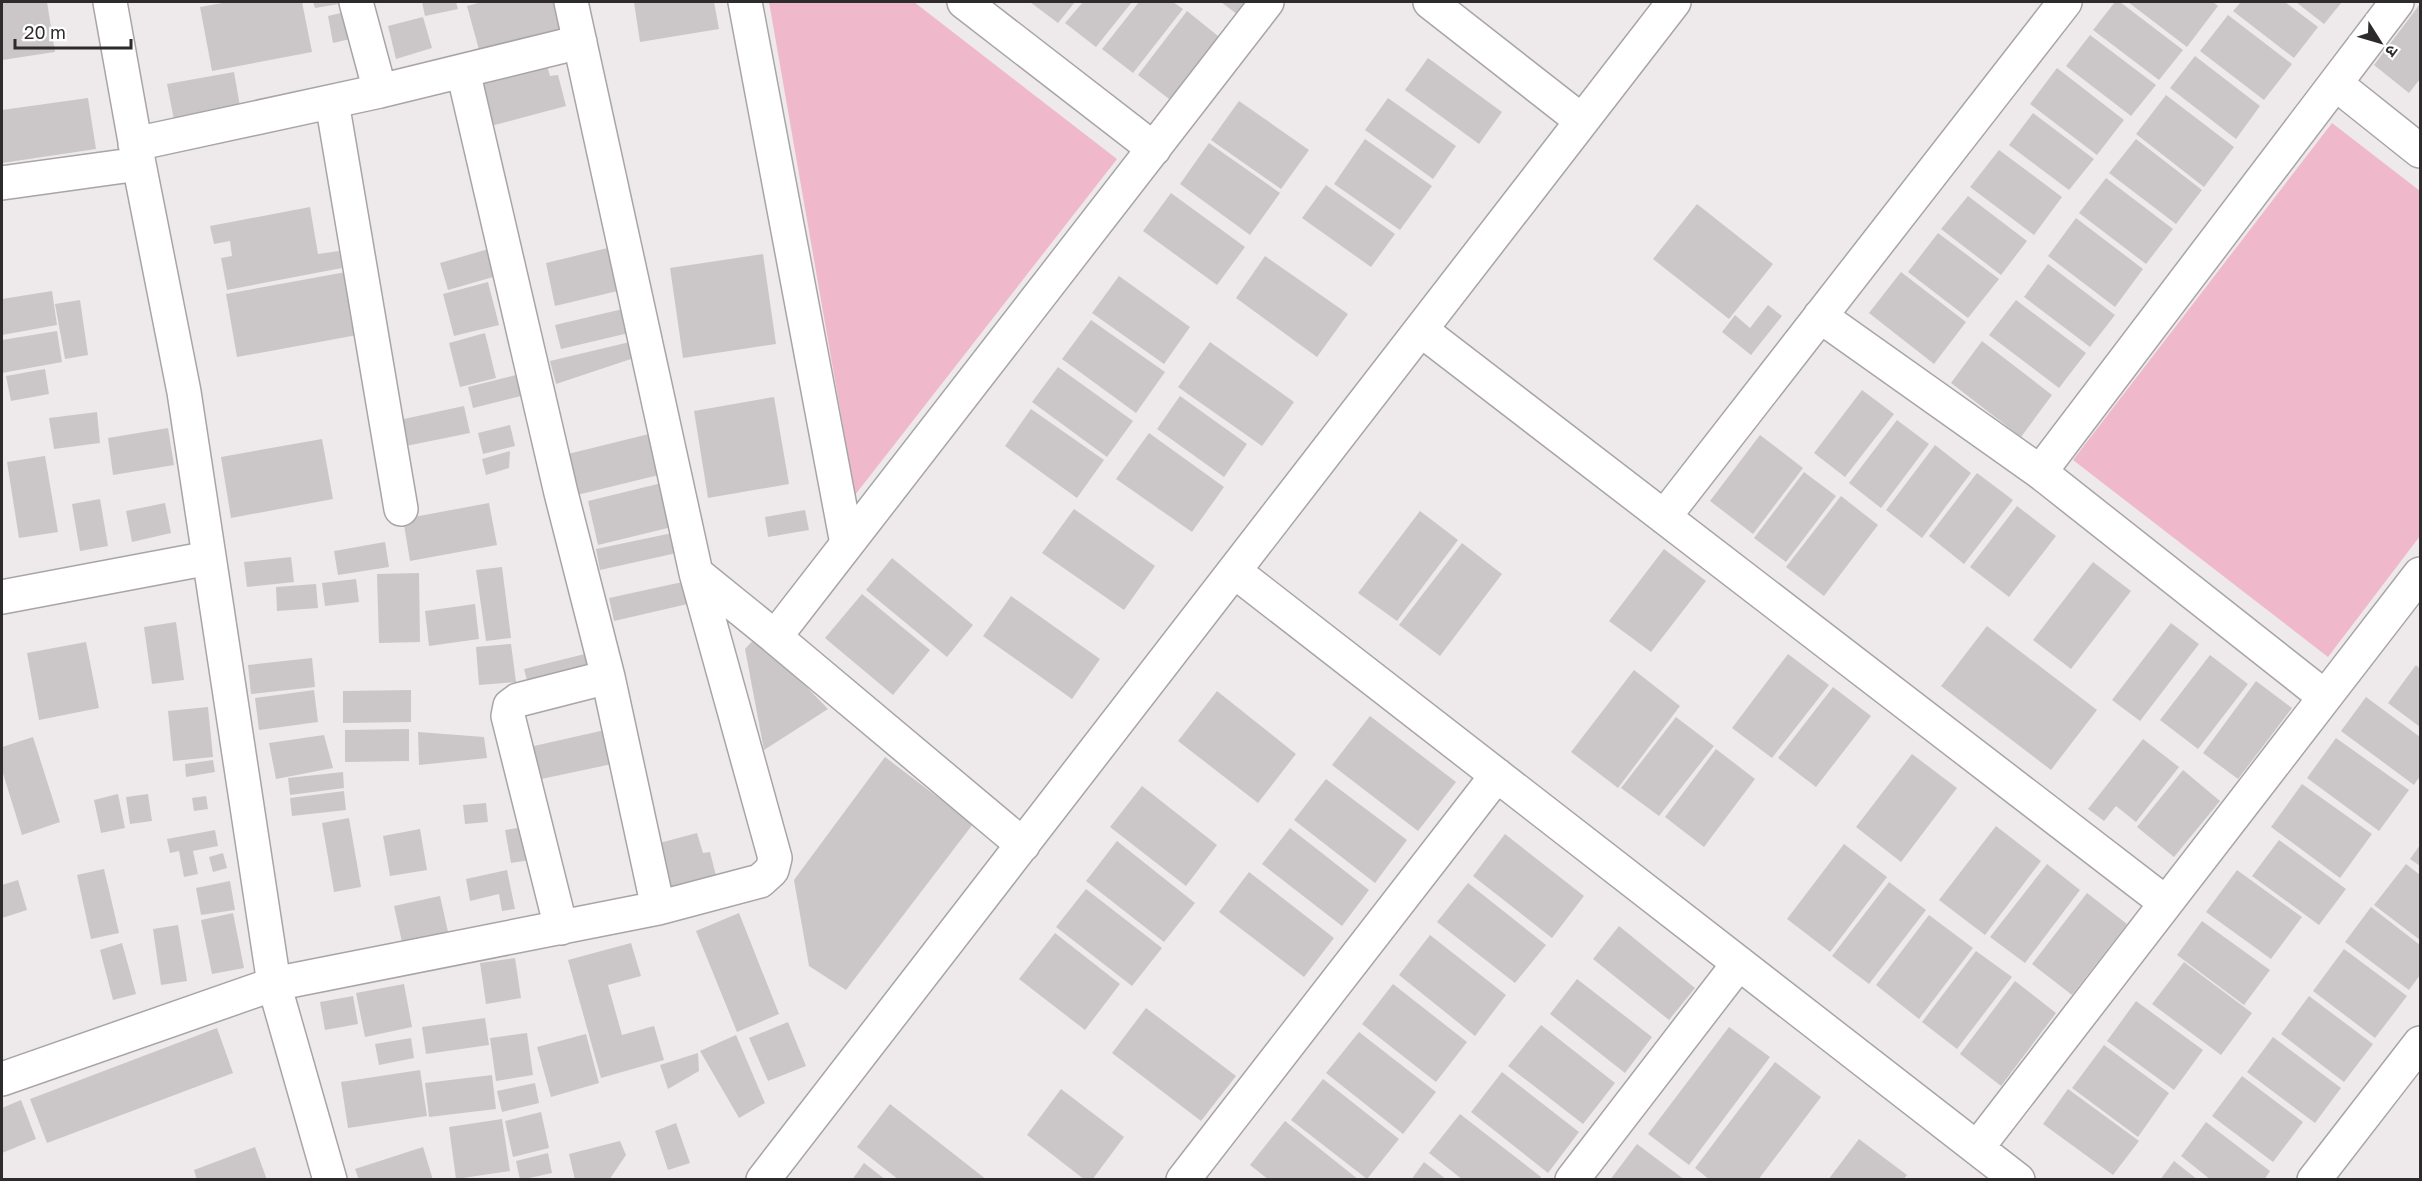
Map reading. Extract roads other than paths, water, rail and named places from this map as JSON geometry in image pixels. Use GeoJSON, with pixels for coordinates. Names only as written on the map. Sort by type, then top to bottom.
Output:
{"type":"FeatureCollection","features":[{"type":"Feature","properties":{"kind":"street"},"geometry":{"type":"LineString","coordinates":[[110,2],[137,154],[184,392],[274,984],[330,1179]]}},
{"type":"Feature","properties":{"kind":"street"},"geometry":{"type":"LineString","coordinates":[[356,2],[380,91]]}},
{"type":"Feature","properties":{"kind":"street"},"geometry":{"type":"LineString","coordinates":[[2,1079],[274,984],[657,908],[760,881],[772,870],[775,858],[696,573],[571,2]]}},
{"type":"Feature","properties":{"kind":"street"},"geometry":{"type":"LineString","coordinates":[[745,2],[847,544]]}},
{"type":"Feature","properties":{"kind":"street"},"geometry":{"type":"LineString","coordinates":[[964,2],[1154,149]]}},
{"type":"Feature","properties":{"kind":"street"},"geometry":{"type":"LineString","coordinates":[[775,637],[1267,2]]}},
{"type":"Feature","properties":{"kind":"street"},"geometry":{"type":"LineString","coordinates":[[1430,2],[1582,121]]}},
{"type":"Feature","properties":{"kind":"street"},"geometry":{"type":"LineString","coordinates":[[763,1179],[1674,2]]}},
{"type":"Feature","properties":{"kind":"street"},"geometry":{"type":"LineString","coordinates":[[1664,517],[2065,2]]}},
{"type":"Feature","properties":{"kind":"street"},"geometry":{"type":"LineString","coordinates":[[2040,472],[2397,2]]}},
{"type":"Feature","properties":{"kind":"street"},"geometry":{"type":"LineString","coordinates":[[2,183],[137,154],[332,102],[580,42]]}},
{"type":"Feature","properties":{"kind":"street"},"geometry":{"type":"LineString","coordinates":[[463,71],[561,493],[608,677],[657,908]]}},
{"type":"Feature","properties":{"kind":"street"},"geometry":{"type":"LineString","coordinates":[[2336,84],[2421,151]]}},
{"type":"Feature","properties":{"kind":"street"},"geometry":{"type":"LineString","coordinates":[[332,102],[401,509]]}},
{"type":"Feature","properties":{"kind":"street"},"geometry":{"type":"LineString","coordinates":[[1820,316],[2040,472],[2325,697]]}},
{"type":"Feature","properties":{"kind":"street"},"geometry":{"type":"LineString","coordinates":[[1421,330],[2166,903]]}},
{"type":"Feature","properties":{"kind":"street"},"geometry":{"type":"LineString","coordinates":[[2,597],[209,558]]}},
{"type":"Feature","properties":{"kind":"street"},"geometry":{"type":"LineString","coordinates":[[1234,572],[2018,1179]]}},
{"type":"Feature","properties":{"kind":"street"},"geometry":{"type":"LineString","coordinates":[[696,573],[1023,845]]}},
{"type":"Feature","properties":{"kind":"street"},"geometry":{"type":"LineString","coordinates":[[1977,1148],[2421,574]]}},
{"type":"Feature","properties":{"kind":"street"},"geometry":{"type":"LineString","coordinates":[[561,928],[508,716],[510,706],[518,700],[608,677]]}},
{"type":"Feature","properties":{"kind":"street"},"geometry":{"type":"LineString","coordinates":[[1183,1179],[1497,775]]}},
{"type":"Feature","properties":{"kind":"street"},"geometry":{"type":"LineString","coordinates":[[1572,1179],[1739,963]]}},
{"type":"Feature","properties":{"kind":"street"},"geometry":{"type":"LineString","coordinates":[[2314,1179],[2421,1043]]}}]}
